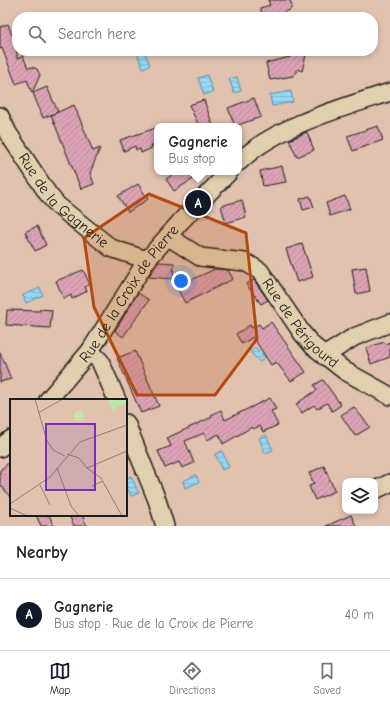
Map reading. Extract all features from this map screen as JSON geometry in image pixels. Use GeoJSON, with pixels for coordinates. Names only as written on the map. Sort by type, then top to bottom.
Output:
{"type":"FeatureCollection","features":[{"type":"Feature","properties":{"kind":"street"},"geometry":{"type":"LineString","coordinates":[[242,160],[266,142],[296,126],[390,92]]}},
{"type":"Feature","properties":{"kind":"street","name":"Rue de la Gagnerie"},"geometry":{"type":"LineString","coordinates":[[0,116],[8,133],[48,194],[57,205],[111,248],[147,260]]}},
{"type":"Feature","properties":{"kind":"street","name":"Rue de la Croix de Pierre"},"geometry":{"type":"LineString","coordinates":[[49,399],[90,351],[147,260],[169,237],[181,221],[226,175]]}},
{"type":"Feature","properties":{"kind":"street","name":"Rue de Périgourd"},"geometry":{"type":"LineString","coordinates":[[169,237],[200,257],[245,262],[260,271],[302,333],[324,356],[345,371],[390,396]]}},
{"type":"Feature","properties":{"kind":"street"},"geometry":{"type":"LineString","coordinates":[[324,356],[354,337],[390,322]]}},
{"type":"Feature","properties":{"kind":"street"},"geometry":{"type":"LineString","coordinates":[[90,351],[100,361],[117,399]]}},
{"type":"Feature","properties":{"kind":"street"},"geometry":{"type":"LineString","coordinates":[[127,425],[157,500],[164,526]]}},
{"type":"Feature","properties":{"kind":"street"},"geometry":{"type":"LineString","coordinates":[[0,448],[10,440]]}},
{"type":"Feature","properties":{"kind":"street"},"geometry":{"type":"LineString","coordinates":[[378,489],[390,483]]}},
{"type":"Feature","properties":{"kind":"highlighted area"},"geometry":{"type":"Polygon","coordinates":[[[149,194],[246,233],[257,339],[215,395],[137,395],[94,307],[84,238],[149,194]]]}},
{"type":"Feature","properties":{"kind":"water"},"geometry":{"type":"Polygon","coordinates":[[[138,56],[146,56],[150,65],[143,68],[138,56]]]}},
{"type":"Feature","properties":{"kind":"water"},"geometry":{"type":"Polygon","coordinates":[[[207,75],[213,92],[204,95],[198,78],[207,75]]]}},
{"type":"Feature","properties":{"kind":"water"},"geometry":{"type":"Polygon","coordinates":[[[237,77],[241,91],[234,93],[229,79],[237,77]]]}},
{"type":"Feature","properties":{"kind":"water"},"geometry":{"type":"Polygon","coordinates":[[[291,91],[293,102],[272,106],[270,95],[291,91]]]}},
{"type":"Feature","properties":{"kind":"water"},"geometry":{"type":"Polygon","coordinates":[[[40,288],[43,295],[26,303],[23,295],[40,288]]]}},
{"type":"Feature","properties":{"kind":"water"},"geometry":{"type":"Polygon","coordinates":[[[255,347],[265,357],[260,362],[250,352],[255,347]]]}},
{"type":"Feature","properties":{"kind":"water"},"geometry":{"type":"Polygon","coordinates":[[[266,435],[273,450],[265,453],[259,438],[266,435]]]}},
{"type":"Feature","properties":{"kind":"water"},"geometry":{"type":"Polygon","coordinates":[[[222,451],[229,467],[222,470],[215,454],[222,451]]]}},
{"type":"Feature","properties":{"kind":"water"},"geometry":{"type":"Polygon","coordinates":[[[196,475],[199,482],[185,488],[183,481],[196,475]]]}},
{"type":"Feature","properties":{"kind":"water"},"geometry":{"type":"Polygon","coordinates":[[[131,476],[139,493],[131,496],[127,487],[127,478],[131,476]]]}},
{"type":"Feature","properties":{"kind":"building"},"geometry":{"type":"Polygon","coordinates":[[[268,0],[290,0],[292,6],[290,10],[285,12],[262,12],[260,8],[270,5],[268,0]]]}},
{"type":"Feature","properties":{"kind":"building"},"geometry":{"type":"Polygon","coordinates":[[[8,24],[12,35],[12,56],[17,56],[17,59],[23,56],[28,68],[32,67],[37,69],[40,75],[32,93],[27,80],[16,84],[2,48],[0,49],[0,27],[8,24]]]}},
{"type":"Feature","properties":{"kind":"building"},"geometry":{"type":"Polygon","coordinates":[[[306,56],[302,71],[298,69],[293,76],[270,80],[266,63],[290,57],[306,56]]]}},
{"type":"Feature","properties":{"kind":"building"},"geometry":{"type":"Polygon","coordinates":[[[47,87],[58,112],[43,118],[33,93],[47,87]]]}},
{"type":"Feature","properties":{"kind":"building"},"geometry":{"type":"Polygon","coordinates":[[[254,98],[261,117],[242,124],[234,123],[228,108],[254,98]]]}},
{"type":"Feature","properties":{"kind":"building"},"geometry":{"type":"Polygon","coordinates":[[[204,100],[212,123],[198,123],[189,105],[204,100]]]}},
{"type":"Feature","properties":{"kind":"building"},"geometry":{"type":"Polygon","coordinates":[[[74,105],[93,151],[100,148],[90,173],[94,184],[81,189],[51,115],[74,105]]]}},
{"type":"Feature","properties":{"kind":"building"},"geometry":{"type":"Polygon","coordinates":[[[378,126],[383,140],[353,151],[347,136],[378,126]]]}},
{"type":"Feature","properties":{"kind":"building"},"geometry":{"type":"Polygon","coordinates":[[[154,129],[154,145],[151,146],[152,148],[141,153],[140,149],[136,150],[135,146],[124,151],[120,140],[154,129]]]}},
{"type":"Feature","properties":{"kind":"building"},"geometry":{"type":"Polygon","coordinates":[[[307,132],[314,150],[297,157],[289,140],[307,132]]]}},
{"type":"Feature","properties":{"kind":"building"},"geometry":{"type":"Polygon","coordinates":[[[282,166],[286,182],[263,186],[260,171],[282,166]]]}},
{"type":"Feature","properties":{"kind":"building"},"geometry":{"type":"Polygon","coordinates":[[[172,175],[191,175],[193,179],[174,191],[166,179],[172,175]]]}},
{"type":"Feature","properties":{"kind":"building"},"geometry":{"type":"Polygon","coordinates":[[[138,184],[148,199],[128,212],[118,196],[138,184]]]}},
{"type":"Feature","properties":{"kind":"building"},"geometry":{"type":"Polygon","coordinates":[[[310,196],[314,207],[303,210],[300,199],[310,196]]]}},
{"type":"Feature","properties":{"kind":"building"},"geometry":{"type":"Polygon","coordinates":[[[345,196],[350,209],[330,216],[326,203],[345,196]]]}},
{"type":"Feature","properties":{"kind":"building"},"geometry":{"type":"Polygon","coordinates":[[[242,200],[246,217],[226,223],[221,206],[242,200]]]}},
{"type":"Feature","properties":{"kind":"building"},"geometry":{"type":"Polygon","coordinates":[[[37,226],[46,245],[35,251],[25,232],[37,226]]]}},
{"type":"Feature","properties":{"kind":"building"},"geometry":{"type":"Polygon","coordinates":[[[302,244],[313,277],[297,282],[286,249],[302,244]]]}},
{"type":"Feature","properties":{"kind":"building"},"geometry":{"type":"Polygon","coordinates":[[[159,262],[174,263],[173,279],[148,277],[159,262]]]}},
{"type":"Feature","properties":{"kind":"building"},"geometry":{"type":"Polygon","coordinates":[[[366,267],[370,291],[356,294],[352,269],[366,267]]]}},
{"type":"Feature","properties":{"kind":"building"},"geometry":{"type":"Polygon","coordinates":[[[215,269],[228,270],[233,279],[185,303],[175,284],[189,277],[191,280],[215,269]]]}},
{"type":"Feature","properties":{"kind":"building"},"geometry":{"type":"Polygon","coordinates":[[[83,270],[90,284],[85,287],[87,291],[72,299],[71,295],[64,299],[56,281],[83,270]]]}},
{"type":"Feature","properties":{"kind":"building"},"geometry":{"type":"Polygon","coordinates":[[[254,280],[268,300],[261,304],[246,284],[254,280]]]}},
{"type":"Feature","properties":{"kind":"building"},"geometry":{"type":"Polygon","coordinates":[[[138,293],[149,300],[123,337],[115,331],[138,293]]]}},
{"type":"Feature","properties":{"kind":"building"},"geometry":{"type":"Polygon","coordinates":[[[40,309],[52,310],[50,328],[6,325],[7,310],[40,311],[40,309]]]}},
{"type":"Feature","properties":{"kind":"building"},"geometry":{"type":"Polygon","coordinates":[[[271,322],[306,372],[291,381],[276,362],[271,365],[253,337],[242,344],[236,334],[250,325],[252,328],[259,324],[262,328],[271,322]]]}},
{"type":"Feature","properties":{"kind":"building"},"geometry":{"type":"Polygon","coordinates":[[[384,342],[385,344],[390,342],[390,357],[371,364],[366,348],[384,342]]]}},
{"type":"Feature","properties":{"kind":"building"},"geometry":{"type":"Polygon","coordinates":[[[135,351],[159,406],[141,413],[117,358],[135,351]]]}},
{"type":"Feature","properties":{"kind":"building"},"geometry":{"type":"Polygon","coordinates":[[[0,352],[11,379],[0,382],[0,352]]]}},
{"type":"Feature","properties":{"kind":"building"},"geometry":{"type":"Polygon","coordinates":[[[323,380],[341,405],[332,411],[327,403],[317,409],[314,405],[302,413],[296,404],[317,390],[314,385],[323,380]]]}},
{"type":"Feature","properties":{"kind":"building"},"geometry":{"type":"Polygon","coordinates":[[[270,398],[276,409],[271,411],[278,425],[263,432],[260,426],[253,429],[252,427],[223,444],[219,434],[207,440],[204,433],[185,441],[194,463],[182,468],[179,462],[165,468],[158,451],[171,446],[167,438],[212,417],[211,415],[221,410],[225,420],[270,398]]]}},
{"type":"Feature","properties":{"kind":"building"},"geometry":{"type":"Polygon","coordinates":[[[354,407],[370,427],[355,436],[341,415],[354,407]]]}},
{"type":"Feature","properties":{"kind":"building"},"geometry":{"type":"Polygon","coordinates":[[[10,462],[10,497],[0,484],[0,470],[10,462]]]}},
{"type":"Feature","properties":{"kind":"building"},"geometry":{"type":"Polygon","coordinates":[[[324,466],[335,491],[315,500],[309,486],[314,484],[309,473],[324,466]]]}},
{"type":"Feature","properties":{"kind":"building"},"geometry":{"type":"Polygon","coordinates":[[[351,515],[356,526],[326,526],[351,515]]]}},
{"type":"Feature","properties":{"kind":"building"},"geometry":{"type":"Polygon","coordinates":[[[36,516],[49,516],[54,526],[41,526],[36,516]]]}},
{"type":"Feature","properties":{"kind":"building"},"geometry":{"type":"Polygon","coordinates":[[[69,516],[82,516],[87,526],[74,526],[69,516]]]}},
{"type":"Feature","properties":{"kind":"place","name":"Gagnerie"},"geometry":{"type":"Point","coordinates":[198,203]}}]}
